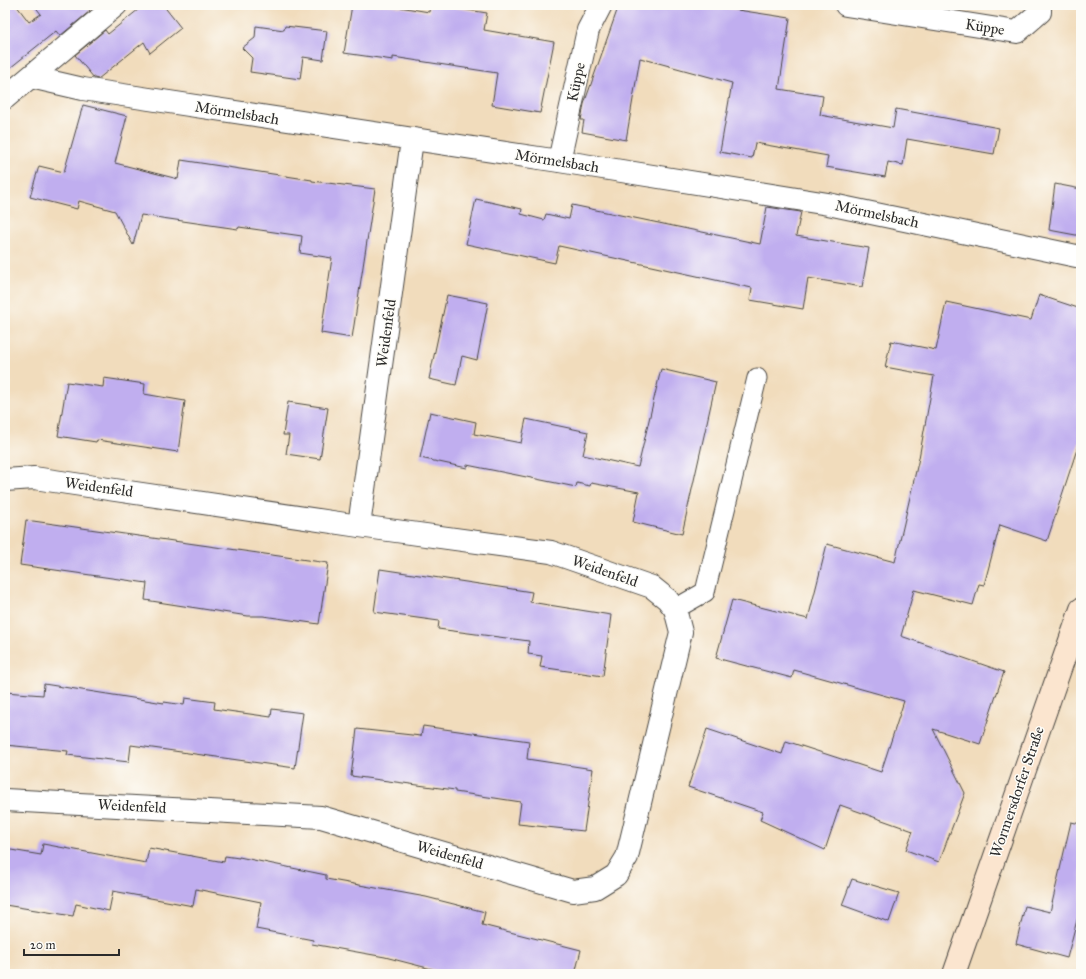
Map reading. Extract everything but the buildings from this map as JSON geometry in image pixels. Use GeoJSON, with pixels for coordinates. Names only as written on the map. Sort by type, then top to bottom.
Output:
{"type":"FeatureCollection","features":[{"type":"Feature","properties":{"kind":"main road","name":"Wormersdorfer Straße"},"geometry":{"type":"LineString","coordinates":[[954,974],[1081,609]]}},
{"type":"Feature","properties":{"kind":"street"},"geometry":{"type":"LineString","coordinates":[[5,98],[116,5]]}},
{"type":"Feature","properties":{"kind":"street","name":"Küppe"},"geometry":{"type":"LineString","coordinates":[[559,161],[588,30],[601,5]]}},
{"type":"Feature","properties":{"kind":"street","name":"Küppe"},"geometry":{"type":"LineString","coordinates":[[846,5],[1017,32],[1040,12],[1040,5]]}},
{"type":"Feature","properties":{"kind":"street","name":"Mörmelsbach"},"geometry":{"type":"LineString","coordinates":[[31,77],[83,89],[412,140],[559,161],[828,204],[1081,257]]}},
{"type":"Feature","properties":{"kind":"street","name":"Weidenfeld"},"geometry":{"type":"LineString","coordinates":[[360,526],[412,140]]}},
{"type":"Feature","properties":{"kind":"street","name":"Weidenfeld"},"geometry":{"type":"LineString","coordinates":[[5,480],[34,478],[360,526],[551,552],[652,587],[667,599],[675,609],[681,632],[627,857],[616,875],[595,888],[573,891],[321,817],[5,800]]}},
{"type":"Feature","properties":{"kind":"lane"},"geometry":{"type":"LineString","coordinates":[[675,609],[705,592],[757,378]]}}]}
